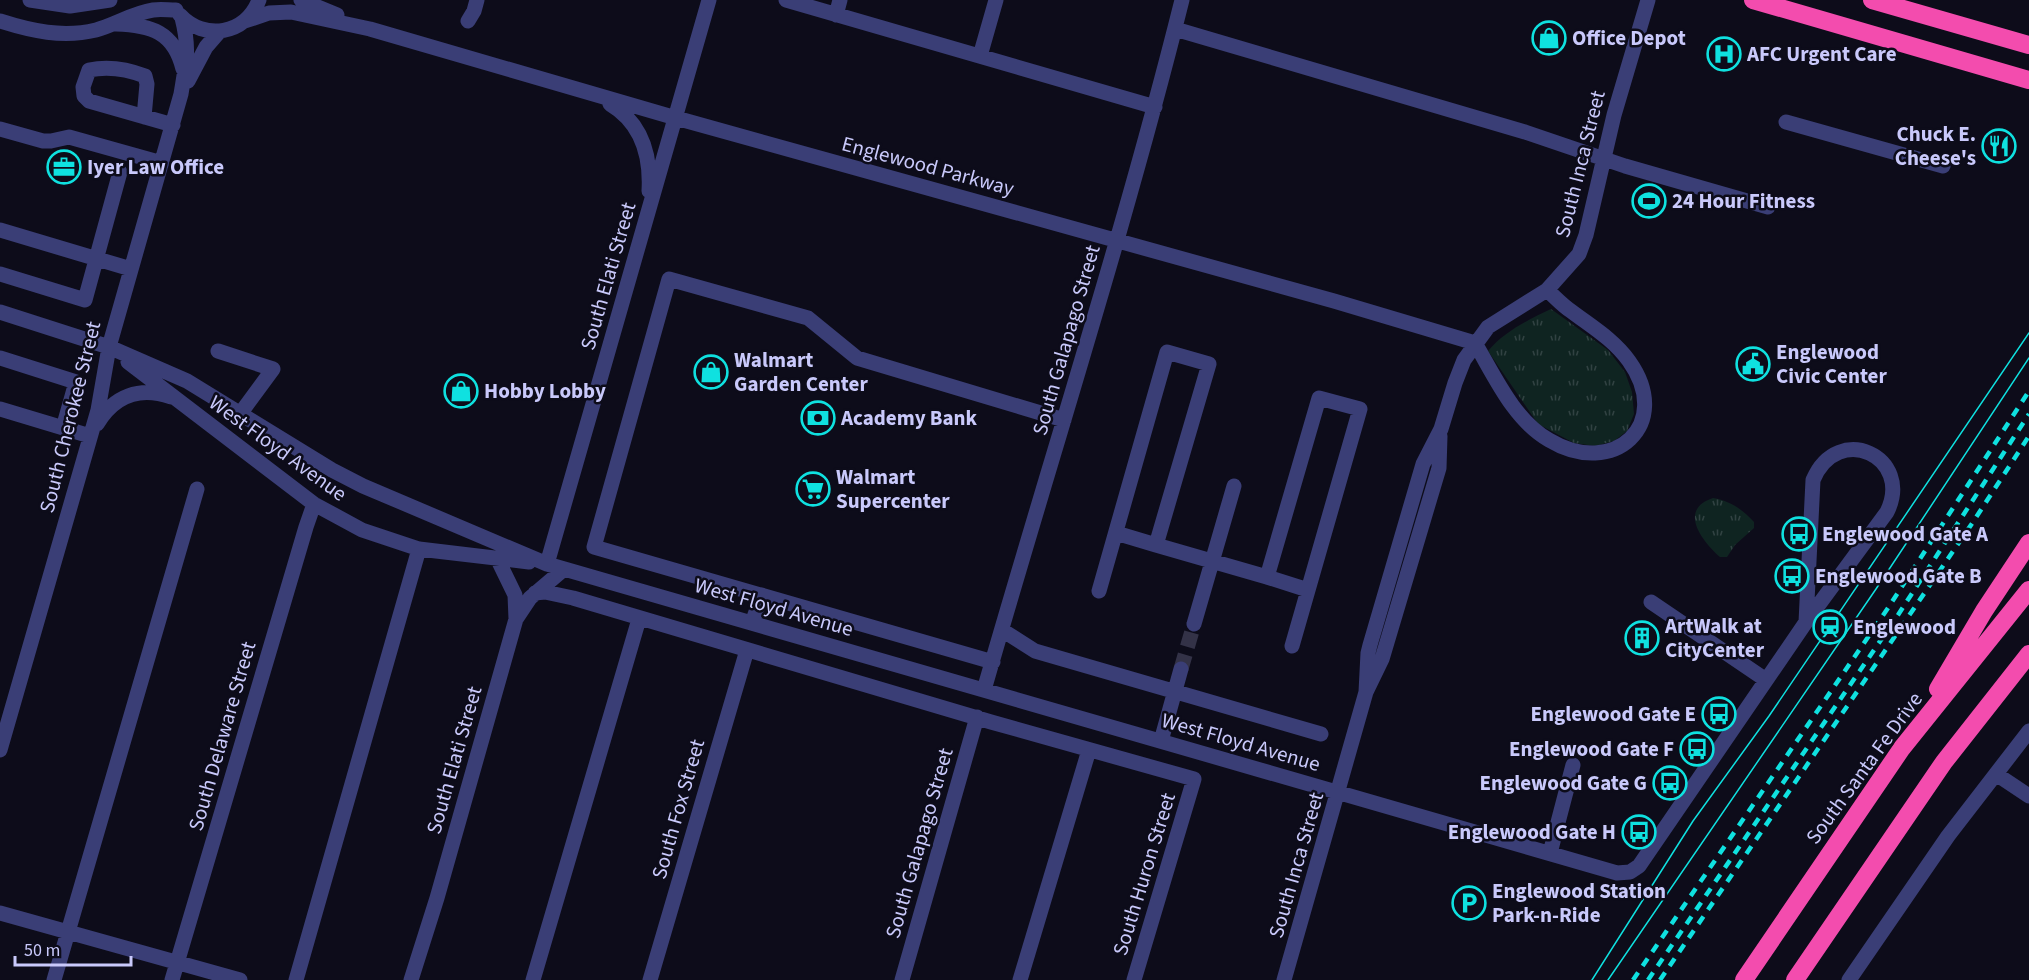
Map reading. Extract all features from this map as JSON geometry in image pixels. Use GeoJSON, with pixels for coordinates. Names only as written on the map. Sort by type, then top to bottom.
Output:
{"type":"FeatureCollection","features":[{"type":"Feature","properties":{"kind":"highway"},"geometry":{"type":"LineString","coordinates":[[1753,0],[2029,80]]}},
{"type":"Feature","properties":{"kind":"highway"},"geometry":{"type":"LineString","coordinates":[[1872,0],[1897,3],[2029,45]]}},
{"type":"Feature","properties":{"kind":"highway"},"geometry":{"type":"LineString","coordinates":[[1902,748],[1984,611],[2029,543]]}},
{"type":"Feature","properties":{"kind":"highway","name":"South Santa Fe Drive"},"geometry":{"type":"LineString","coordinates":[[1744,980],[1902,748],[2029,590]]}},
{"type":"Feature","properties":{"kind":"highway"},"geometry":{"type":"LineString","coordinates":[[1795,980],[1944,762],[2029,654]]}},
{"type":"Feature","properties":{"kind":"street"},"geometry":{"type":"LineString","coordinates":[[30,0],[70,6],[110,0]]}},
{"type":"Feature","properties":{"kind":"street"},"geometry":{"type":"LineString","coordinates":[[245,21],[255,10],[259,0]]}},
{"type":"Feature","properties":{"kind":"street","name":"Englewood Parkway"},"geometry":{"type":"LineString","coordinates":[[301,0],[370,29]]}},
{"type":"Feature","properties":{"kind":"street"},"geometry":{"type":"LineString","coordinates":[[468,21],[477,0]]}},
{"type":"Feature","properties":{"kind":"street","name":"South Elati Street"},"geometry":{"type":"LineString","coordinates":[[547,564],[709,0]]}},
{"type":"Feature","properties":{"kind":"street"},"geometry":{"type":"LineString","coordinates":[[786,0],[838,7],[980,56],[1155,107]]}},
{"type":"Feature","properties":{"kind":"street"},"geometry":{"type":"LineString","coordinates":[[980,56],[996,0]]}},
{"type":"Feature","properties":{"kind":"street","name":"South Galapago Street"},"geometry":{"type":"LineString","coordinates":[[984,690],[1117,240],[1155,107],[1182,0]]}},
{"type":"Feature","properties":{"kind":"street","name":"South Inca Street"},"geometry":{"type":"LineString","coordinates":[[1284,980],[1366,692],[1382,659],[1438,468],[1441,429],[1458,376],[1475,344],[1488,327],[1547,290],[1579,254],[1587,235],[1620,93],[1648,0]]}},
{"type":"Feature","properties":{"kind":"street"},"geometry":{"type":"LineString","coordinates":[[0,21],[53,34],[76,34],[112,24],[136,14],[153,10],[176,9],[195,27],[219,32]]}},
{"type":"Feature","properties":{"kind":"street","name":"South Cherokee Street"},"geometry":{"type":"LineString","coordinates":[[176,9],[188,39],[182,94]]}},
{"type":"Feature","properties":{"kind":"street","name":"Englewood Parkway"},"geometry":{"type":"LineString","coordinates":[[219,32],[233,29],[245,21],[269,13],[291,12],[370,29],[676,118],[1334,301],[1475,344]]}},
{"type":"Feature","properties":{"kind":"street"},"geometry":{"type":"LineString","coordinates":[[112,24],[138,26],[160,33],[176,50],[184,76]]}},
{"type":"Feature","properties":{"kind":"street"},"geometry":{"type":"LineString","coordinates":[[1175,29],[1525,132],[1604,159],[1768,207]]}},
{"type":"Feature","properties":{"kind":"street","name":"South Cherokee Street"},"geometry":{"type":"LineString","coordinates":[[0,750],[98,410],[109,347],[172,125],[182,94],[206,47],[219,32]]}},
{"type":"Feature","properties":{"kind":"street"},"geometry":{"type":"LineString","coordinates":[[144,117],[147,84],[145,76],[106,67],[89,70],[83,87],[84,96],[88,101],[144,117],[172,125]]}},
{"type":"Feature","properties":{"kind":"street"},"geometry":{"type":"LineString","coordinates":[[588,93],[625,114],[640,134],[648,163],[649,212]]}},
{"type":"Feature","properties":{"kind":"street"},"geometry":{"type":"LineString","coordinates":[[1786,122],[1943,166]]}},
{"type":"Feature","properties":{"kind":"street"},"geometry":{"type":"LineString","coordinates":[[0,129],[43,141],[69,137],[162,163]]}},
{"type":"Feature","properties":{"kind":"street"},"geometry":{"type":"LineString","coordinates":[[0,274],[85,300],[120,172]]}},
{"type":"Feature","properties":{"kind":"street"},"geometry":{"type":"LineString","coordinates":[[0,230],[131,269]]}},
{"type":"Feature","properties":{"kind":"street"},"geometry":{"type":"LineString","coordinates":[[993,662],[594,547],[669,279],[808,318],[857,358],[1064,420]]}},
{"type":"Feature","properties":{"kind":"street"},"geometry":{"type":"LineString","coordinates":[[1475,344],[1514,407],[1530,427],[1549,441],[1589,454],[1609,452],[1626,445],[1636,433],[1642,419],[1645,402],[1641,382],[1630,362],[1615,344],[1599,330],[1570,311],[1547,290]]}},
{"type":"Feature","properties":{"kind":"street","name":"West Floyd Avenue"},"geometry":{"type":"LineString","coordinates":[[0,312],[109,347],[187,381],[332,470],[363,486],[547,564],[1609,871],[1627,873],[1639,866],[1806,622],[1887,512],[1891,503],[1893,484],[1890,474],[1885,465],[1869,453],[1849,449],[1839,451],[1822,462],[1813,480],[1806,622]]}},
{"type":"Feature","properties":{"kind":"street","name":"West Floyd Avenue"},"geometry":{"type":"LineString","coordinates":[[109,347],[314,504],[362,530],[419,549],[547,564]]}},
{"type":"Feature","properties":{"kind":"street"},"geometry":{"type":"LineString","coordinates":[[218,351],[273,369],[240,414]]}},
{"type":"Feature","properties":{"kind":"street"},"geometry":{"type":"LineString","coordinates":[[1099,591],[1167,352],[1209,364],[1156,545]]}},
{"type":"Feature","properties":{"kind":"street"},"geometry":{"type":"LineString","coordinates":[[0,358],[76,382],[63,428]]}},
{"type":"Feature","properties":{"kind":"street"},"geometry":{"type":"LineString","coordinates":[[0,409],[63,428],[91,433],[109,408],[135,392],[161,394],[178,400]]}},
{"type":"Feature","properties":{"kind":"street"},"geometry":{"type":"LineString","coordinates":[[1267,577],[1319,398],[1360,409],[1292,646]]}},
{"type":"Feature","properties":{"kind":"street"},"geometry":{"type":"LineString","coordinates":[[1194,624],[1234,486]]}},
{"type":"Feature","properties":{"kind":"street"},"geometry":{"type":"LineString","coordinates":[[54,980],[197,489]]}},
{"type":"Feature","properties":{"kind":"street","name":"South Delaware Street"},"geometry":{"type":"LineString","coordinates":[[172,980],[314,504]]}},
{"type":"Feature","properties":{"kind":"street"},"geometry":{"type":"LineString","coordinates":[[1116,533],[1308,590]]}},
{"type":"Feature","properties":{"kind":"street"},"geometry":{"type":"LineString","coordinates":[[296,980],[419,549]]}},
{"type":"Feature","properties":{"kind":"street"},"geometry":{"type":"LineString","coordinates":[[497,558],[514,595],[516,619]]}},
{"type":"Feature","properties":{"kind":"street","name":"South Elati Street"},"geometry":{"type":"LineString","coordinates":[[411,980],[437,898],[516,619],[535,593],[564,569]]}},
{"type":"Feature","properties":{"kind":"street"},"geometry":{"type":"LineString","coordinates":[[535,593],[545,592],[573,598],[1089,750],[1020,980]]}},
{"type":"Feature","properties":{"kind":"street"},"geometry":{"type":"LineString","coordinates":[[752,623],[762,596]]}},
{"type":"Feature","properties":{"kind":"street"},"geometry":{"type":"LineString","coordinates":[[1651,602],[1766,680]]}},
{"type":"Feature","properties":{"kind":"street"},"geometry":{"type":"LineString","coordinates":[[533,980],[639,619]]}},
{"type":"Feature","properties":{"kind":"street"},"geometry":{"type":"LineString","coordinates":[[1002,630],[1035,651],[1321,734]]}},
{"type":"Feature","properties":{"kind":"street","name":"South Fox Street"},"geometry":{"type":"LineString","coordinates":[[650,980],[747,650]]}},
{"type":"Feature","properties":{"kind":"street"},"geometry":{"type":"LineString","coordinates":[[1161,741],[1181,669]]}},
{"type":"Feature","properties":{"kind":"street","name":"South Galapago Street"},"geometry":{"type":"LineString","coordinates":[[902,980],[977,717]]}},
{"type":"Feature","properties":{"kind":"street"},"geometry":{"type":"LineString","coordinates":[[1849,980],[1948,836],[2029,731]]}},
{"type":"Feature","properties":{"kind":"street","name":"South Huron Street"},"geometry":{"type":"LineString","coordinates":[[1089,750],[1194,779],[1134,980]]}},
{"type":"Feature","properties":{"kind":"street"},"geometry":{"type":"LineString","coordinates":[[1550,854],[1573,765]]}},
{"type":"Feature","properties":{"kind":"street"},"geometry":{"type":"LineString","coordinates":[[1996,774],[2029,796]]}},
{"type":"Feature","properties":{"kind":"street"},"geometry":{"type":"LineString","coordinates":[[0,913],[240,980]]}},
{"type":"Feature","properties":{"kind":"green space"},"geometry":{"type":"Polygon","coordinates":[[[1551,309],[1608,350],[1625,372],[1632,392],[1634,414],[1627,431],[1614,441],[1595,446],[1574,443],[1538,424],[1488,351],[1509,332],[1551,309]]]}},
{"type":"Feature","properties":{"kind":"green space"},"geometry":{"type":"Polygon","coordinates":[[[1713,498],[1735,506],[1754,522],[1754,528],[1735,545],[1727,557],[1720,557],[1713,551],[1701,535],[1695,518],[1702,503],[1713,498]]]}},
{"type":"Feature","properties":{"kind":"tunnel"},"geometry":{"type":"LineString","coordinates":[[1181,669],[1194,624]]}},
{"type":"Feature","properties":{"kind":"tram line"},"geometry":{"type":"LineString","coordinates":[[1592,980],[1693,821],[1769,716],[2029,333]]}},
{"type":"Feature","properties":{"kind":"tram line"},"geometry":{"type":"LineString","coordinates":[[1608,980],[1876,589],[2029,358]]}},
{"type":"Feature","properties":{"kind":"railway"},"geometry":{"type":"LineString","coordinates":[[1633,980],[1888,608],[2029,391]]}},
{"type":"Feature","properties":{"kind":"railway"},"geometry":{"type":"LineString","coordinates":[[1648,980],[1898,615],[2029,414]]}},
{"type":"Feature","properties":{"kind":"railway"},"geometry":{"type":"LineString","coordinates":[[1660,980],[1973,522],[2029,436]]}},
{"type":"Feature","properties":{"kind":"place","name":"Office Depot"},"geometry":{"type":"Point","coordinates":[1549,38]}},
{"type":"Feature","properties":{"kind":"place","name":"AFC Urgent Care"},"geometry":{"type":"Point","coordinates":[1724,54]}},
{"type":"Feature","properties":{"kind":"place","name":"Chuck E. Cheese's"},"geometry":{"type":"Point","coordinates":[1999,146]}},
{"type":"Feature","properties":{"kind":"place","name":"Iyer Law Office"},"geometry":{"type":"Point","coordinates":[64,167]}},
{"type":"Feature","properties":{"kind":"place","name":"24 Hour Fitness"},"geometry":{"type":"Point","coordinates":[1649,201]}},
{"type":"Feature","properties":{"kind":"place","name":"Englewood Civic Center"},"geometry":{"type":"Point","coordinates":[1753,364]}},
{"type":"Feature","properties":{"kind":"place","name":"Walmart Garden Center"},"geometry":{"type":"Point","coordinates":[711,372]}},
{"type":"Feature","properties":{"kind":"place","name":"Hobby Lobby"},"geometry":{"type":"Point","coordinates":[461,391]}},
{"type":"Feature","properties":{"kind":"place","name":"Academy Bank"},"geometry":{"type":"Point","coordinates":[818,418]}},
{"type":"Feature","properties":{"kind":"place","name":"Walmart Supercenter"},"geometry":{"type":"Point","coordinates":[813,489]}},
{"type":"Feature","properties":{"kind":"place","name":"Englewood Gate A"},"geometry":{"type":"Point","coordinates":[1799,534]}},
{"type":"Feature","properties":{"kind":"place","name":"Englewood Gate B"},"geometry":{"type":"Point","coordinates":[1792,576]}},
{"type":"Feature","properties":{"kind":"place","name":"Englewood"},"geometry":{"type":"Point","coordinates":[1830,627]}},
{"type":"Feature","properties":{"kind":"place","name":"ArtWalk at CityCenter"},"geometry":{"type":"Point","coordinates":[1642,638]}},
{"type":"Feature","properties":{"kind":"place","name":"Englewood Gate E"},"geometry":{"type":"Point","coordinates":[1719,714]}},
{"type":"Feature","properties":{"kind":"place","name":"Englewood Gate F"},"geometry":{"type":"Point","coordinates":[1697,749]}},
{"type":"Feature","properties":{"kind":"place","name":"Englewood Gate G"},"geometry":{"type":"Point","coordinates":[1670,783]}},
{"type":"Feature","properties":{"kind":"place","name":"Englewood Gate H"},"geometry":{"type":"Point","coordinates":[1639,832]}},
{"type":"Feature","properties":{"kind":"place","name":"Englewood Station Park-n-Ride"},"geometry":{"type":"Point","coordinates":[1469,903]}}]}
